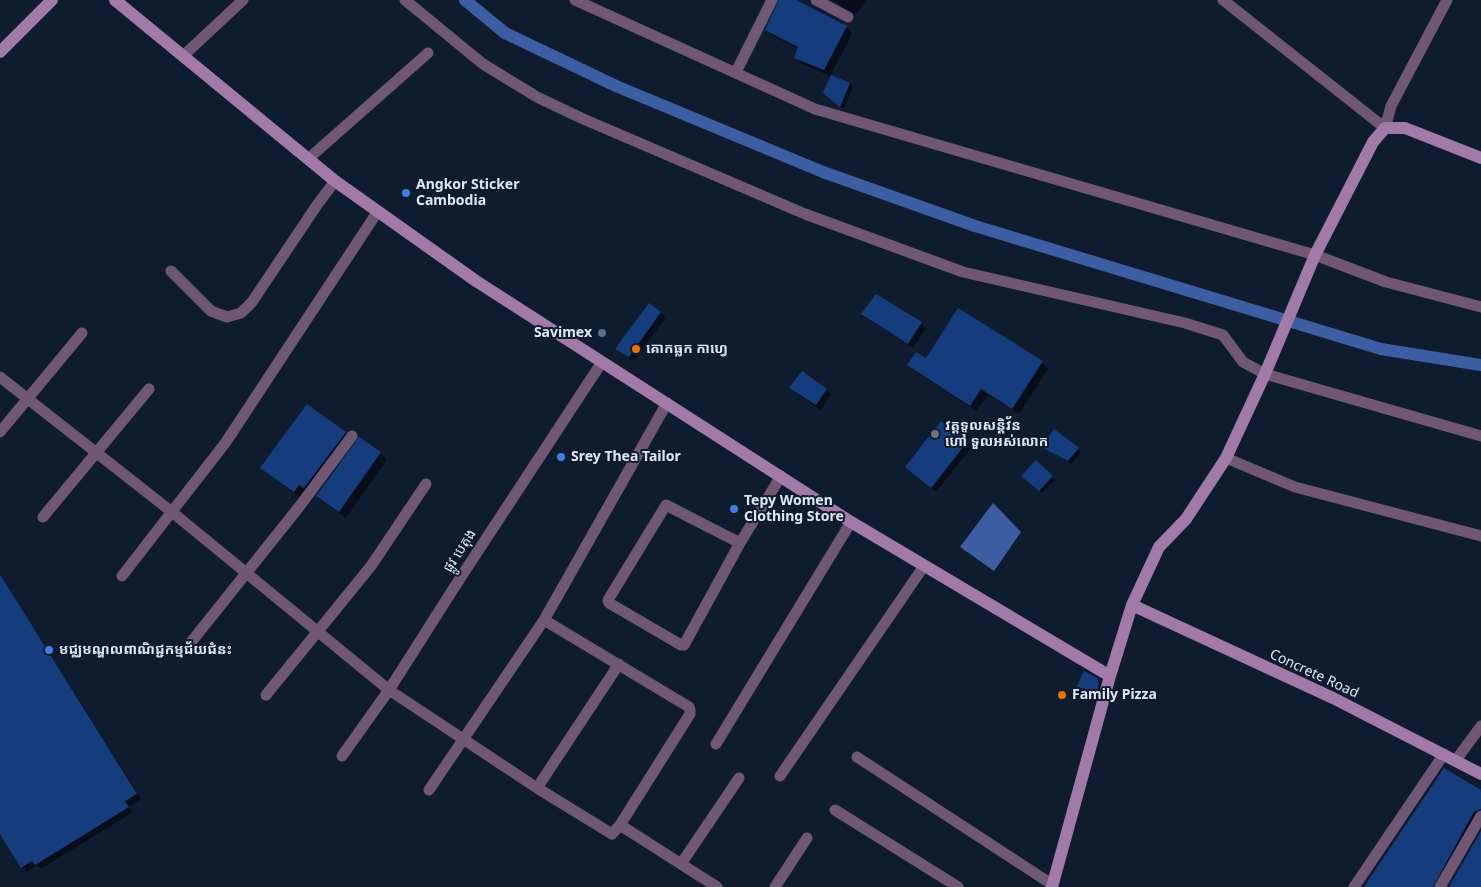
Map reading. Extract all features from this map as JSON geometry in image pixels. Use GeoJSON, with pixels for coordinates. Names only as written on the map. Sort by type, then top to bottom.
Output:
{"type":"FeatureCollection","features":[{"type":"Feature","properties":{"kind":"street"},"geometry":{"type":"LineString","coordinates":[[0,52],[52,0]]}},
{"type":"Feature","properties":{"kind":"street"},"geometry":{"type":"LineString","coordinates":[[115,0],[335,181],[476,281],[851,522],[1110,676]]}},
{"type":"Feature","properties":{"kind":"street"},"geometry":{"type":"LineString","coordinates":[[183,56],[243,0]]}},
{"type":"Feature","properties":{"kind":"street"},"geometry":{"type":"LineString","coordinates":[[405,0],[483,64],[536,97],[805,214],[963,272],[1185,323],[1223,336],[1243,362],[1481,436]]}},
{"type":"Feature","properties":{"kind":"street"},"geometry":{"type":"LineString","coordinates":[[575,0],[815,109],[1315,255],[1386,282],[1481,307]]}},
{"type":"Feature","properties":{"kind":"street"},"geometry":{"type":"LineString","coordinates":[[736,72],[772,0]]}},
{"type":"Feature","properties":{"kind":"street"},"geometry":{"type":"LineString","coordinates":[[816,0],[848,17]]}},
{"type":"Feature","properties":{"kind":"street"},"geometry":{"type":"LineString","coordinates":[[1223,0],[1385,128],[1405,128],[1481,158]]}},
{"type":"Feature","properties":{"kind":"street"},"geometry":{"type":"LineString","coordinates":[[857,757],[1053,886],[1110,676],[1132,605],[1159,548],[1186,519],[1226,458],[1315,255],[1373,142],[1385,128],[1391,106],[1446,0]]}},
{"type":"Feature","properties":{"kind":"street"},"geometry":{"type":"LineString","coordinates":[[308,159],[428,53]]}},
{"type":"Feature","properties":{"kind":"street"},"geometry":{"type":"LineString","coordinates":[[171,271],[211,311],[227,317],[241,313],[252,302],[335,181]]}},
{"type":"Feature","properties":{"kind":"street"},"geometry":{"type":"LineString","coordinates":[[122,576],[226,442],[378,211]]}},
{"type":"Feature","properties":{"kind":"street"},"geometry":{"type":"LineString","coordinates":[[0,432],[82,334]]}},
{"type":"Feature","properties":{"kind":"street","name":"ផ្លូវ បេតុង"},"geometry":{"type":"LineString","coordinates":[[342,756],[389,690],[602,362]]}},
{"type":"Feature","properties":{"kind":"street"},"geometry":{"type":"LineString","coordinates":[[0,376],[172,512],[389,690],[537,788],[612,834],[620,825],[690,714],[690,710],[689,707],[544,620]]}},
{"type":"Feature","properties":{"kind":"street"},"geometry":{"type":"LineString","coordinates":[[43,517],[149,389]]}},
{"type":"Feature","properties":{"kind":"street"},"geometry":{"type":"LineString","coordinates":[[429,790],[544,620],[667,403]]}},
{"type":"Feature","properties":{"kind":"street"},"geometry":{"type":"LineString","coordinates":[[192,641],[299,507],[352,436]]}},
{"type":"Feature","properties":{"kind":"street"},"geometry":{"type":"LineString","coordinates":[[1226,458],[1295,487],[1481,536]]}},
{"type":"Feature","properties":{"kind":"street"},"geometry":{"type":"LineString","coordinates":[[740,543],[666,505],[608,600],[610,604],[683,646],[740,543],[781,476]]}},
{"type":"Feature","properties":{"kind":"street"},"geometry":{"type":"LineString","coordinates":[[266,695],[371,566],[426,484]]}},
{"type":"Feature","properties":{"kind":"street"},"geometry":{"type":"LineString","coordinates":[[716,744],[851,522]]}},
{"type":"Feature","properties":{"kind":"street"},"geometry":{"type":"LineString","coordinates":[[780,776],[924,566]]}},
{"type":"Feature","properties":{"kind":"street","name":"Concrete Road"},"geometry":{"type":"LineString","coordinates":[[1132,605],[1333,698],[1481,774]]}},
{"type":"Feature","properties":{"kind":"street"},"geometry":{"type":"LineString","coordinates":[[537,788],[619,664]]}},
{"type":"Feature","properties":{"kind":"street"},"geometry":{"type":"LineString","coordinates":[[1354,887],[1450,757],[1481,726]]}},
{"type":"Feature","properties":{"kind":"street"},"geometry":{"type":"LineString","coordinates":[[681,864],[739,778]]}},
{"type":"Feature","properties":{"kind":"street"},"geometry":{"type":"LineString","coordinates":[[835,810],[958,887]]}},
{"type":"Feature","properties":{"kind":"street"},"geometry":{"type":"LineString","coordinates":[[1440,887],[1481,816]]}},
{"type":"Feature","properties":{"kind":"street"},"geometry":{"type":"LineString","coordinates":[[620,825],[716,887]]}},
{"type":"Feature","properties":{"kind":"street"},"geometry":{"type":"LineString","coordinates":[[775,887],[806,838]]}},
{"type":"Feature","properties":{"kind":"water"},"geometry":{"type":"Polygon","coordinates":[[[993,503],[1021,532],[994,571],[960,547],[993,503]]]}},
{"type":"Feature","properties":{"kind":"building"},"geometry":{"type":"Polygon","coordinates":[[[779,0],[796,0],[847,26],[824,70],[794,58],[798,47],[765,30],[779,0]]]}},
{"type":"Feature","properties":{"kind":"building"},"geometry":{"type":"Polygon","coordinates":[[[831,75],[850,83],[840,107],[823,93],[831,75]]]}},
{"type":"Feature","properties":{"kind":"building"},"geometry":{"type":"Polygon","coordinates":[[[876,294],[922,322],[908,344],[861,314],[876,294]]]}},
{"type":"Feature","properties":{"kind":"building"},"geometry":{"type":"Polygon","coordinates":[[[649,303],[661,312],[629,357],[615,349],[649,303]]]}},
{"type":"Feature","properties":{"kind":"building"},"geometry":{"type":"Polygon","coordinates":[[[958,308],[1043,361],[1012,409],[981,389],[970,406],[907,365],[916,352],[926,358],[958,308]]]}},
{"type":"Feature","properties":{"kind":"building"},"geometry":{"type":"Polygon","coordinates":[[[802,371],[827,389],[816,405],[789,388],[802,371]]]}},
{"type":"Feature","properties":{"kind":"building"},"geometry":{"type":"Polygon","coordinates":[[[307,404],[346,432],[304,488],[299,485],[294,492],[260,468],[307,404]]]}},
{"type":"Feature","properties":{"kind":"building"},"geometry":{"type":"Polygon","coordinates":[[[941,421],[968,441],[931,488],[905,467],[941,421]]]}},
{"type":"Feature","properties":{"kind":"building"},"geometry":{"type":"Polygon","coordinates":[[[1054,429],[1079,448],[1068,461],[1041,447],[1054,429]]]}},
{"type":"Feature","properties":{"kind":"building"},"geometry":{"type":"Polygon","coordinates":[[[359,437],[381,452],[339,512],[316,496],[359,437]]]}},
{"type":"Feature","properties":{"kind":"building"},"geometry":{"type":"Polygon","coordinates":[[[1036,460],[1053,476],[1039,491],[1021,476],[1036,460]]]}},
{"type":"Feature","properties":{"kind":"building"},"geometry":{"type":"Polygon","coordinates":[[[0,574],[137,794],[125,801],[129,807],[35,865],[32,861],[21,868],[0,834],[0,574]]]}},
{"type":"Feature","properties":{"kind":"building"},"geometry":{"type":"Polygon","coordinates":[[[1084,671],[1097,678],[1099,684],[1096,695],[1077,686],[1084,671]]]}},
{"type":"Feature","properties":{"kind":"building"},"geometry":{"type":"Polygon","coordinates":[[[1444,768],[1481,790],[1481,809],[1474,812],[1433,887],[1364,887],[1444,768]]]}},
{"type":"Feature","properties":{"kind":"building"},"geometry":{"type":"Polygon","coordinates":[[[1481,831],[1481,887],[1449,887],[1481,831]]]}},
{"type":"Feature","properties":{"kind":"waterway"},"geometry":{"type":"LineString","coordinates":[[465,0],[505,33],[616,86],[823,172],[975,226],[1381,349],[1481,365]]}},
{"type":"Feature","properties":{"kind":"place","name":"Angkor Sticker Cambodia"},"geometry":{"type":"Point","coordinates":[406,193]}},
{"type":"Feature","properties":{"kind":"place","name":"Savimex"},"geometry":{"type":"Point","coordinates":[602,333]}},
{"type":"Feature","properties":{"kind":"place","name":"គោកធ្លក កាហ្វេ"},"geometry":{"type":"Point","coordinates":[636,349]}},
{"type":"Feature","properties":{"kind":"place","name":"វត្តទូលសន្តិវ័ន ហៅ ទួលអស់លោក"},"geometry":{"type":"Point","coordinates":[935,434]}},
{"type":"Feature","properties":{"kind":"place","name":"Srey Thea Tailor"},"geometry":{"type":"Point","coordinates":[561,457]}},
{"type":"Feature","properties":{"kind":"place","name":"Tepy Women Clothing Store"},"geometry":{"type":"Point","coordinates":[734,509]}},
{"type":"Feature","properties":{"kind":"place","name":"មជ្ឈមណ្ឌលពាណិជ្ជកម្មជ័យជំនះ"},"geometry":{"type":"Point","coordinates":[49,650]}},
{"type":"Feature","properties":{"kind":"place","name":"Family Pizza"},"geometry":{"type":"Point","coordinates":[1062,695]}}]}
